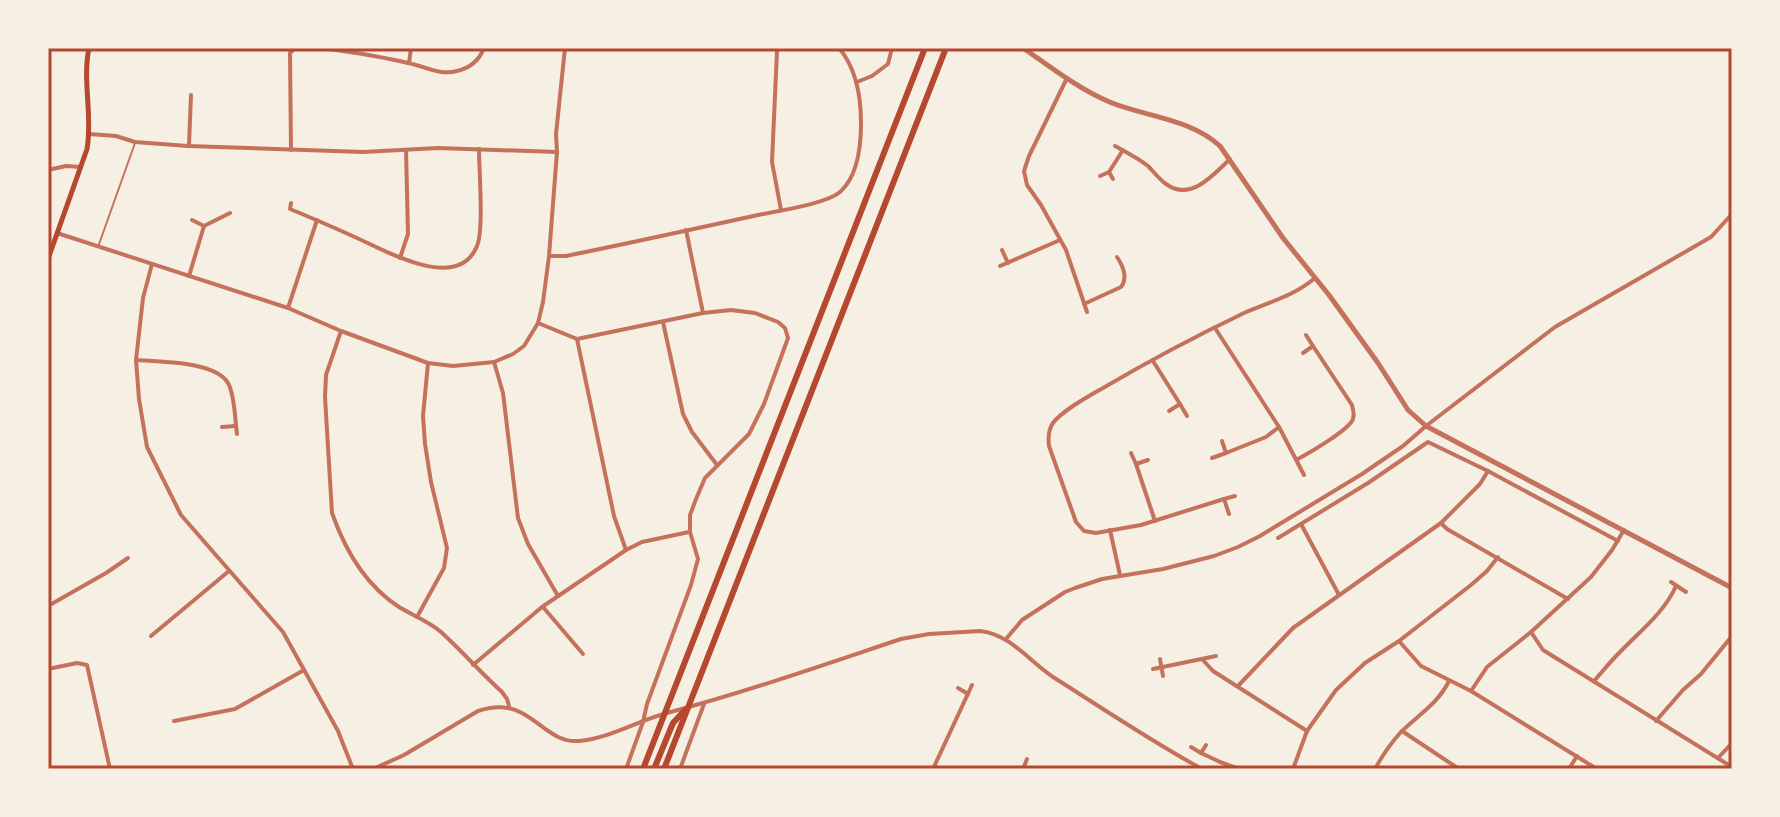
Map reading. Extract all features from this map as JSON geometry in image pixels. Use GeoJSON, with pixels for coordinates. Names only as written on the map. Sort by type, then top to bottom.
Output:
{"type":"FeatureCollection","features":[{"type":"Feature","properties":{"kind":"highway"},"geometry":{"type":"LineString","coordinates":[[643,769],[925,48]]}},
{"type":"Feature","properties":{"kind":"highway"},"geometry":{"type":"LineString","coordinates":[[664,769],[946,48]]}},
{"type":"Feature","properties":{"kind":"highway"},"geometry":{"type":"LineString","coordinates":[[654,769],[673,723],[687,709]]}},
{"type":"Feature","properties":{"kind":"main road"},"geometry":{"type":"LineString","coordinates":[[48,259],[87,149],[89,48]]}},
{"type":"Feature","properties":{"kind":"street"},"geometry":{"type":"LineString","coordinates":[[291,150],[290,53],[295,48]]}},
{"type":"Feature","properties":{"kind":"street"},"geometry":{"type":"LineString","coordinates":[[322,48],[409,63],[440,72],[455,72],[470,67],[484,48]]}},
{"type":"Feature","properties":{"kind":"street"},"geometry":{"type":"LineString","coordinates":[[409,63],[411,48]]}},
{"type":"Feature","properties":{"kind":"street"},"geometry":{"type":"LineString","coordinates":[[56,232],[288,308],[428,363],[453,366],[494,362],[524,346],[538,323],[543,302],[565,48]]}},
{"type":"Feature","properties":{"kind":"street"},"geometry":{"type":"LineString","coordinates":[[779,48],[772,162],[781,210]]}},
{"type":"Feature","properties":{"kind":"street"},"geometry":{"type":"LineString","coordinates":[[549,256],[566,256],[781,210],[830,198],[840,192],[855,167],[861,117],[857,82],[839,48]]}},
{"type":"Feature","properties":{"kind":"street"},"geometry":{"type":"LineString","coordinates":[[857,82],[888,64],[892,48]]}},
{"type":"Feature","properties":{"kind":"street"},"geometry":{"type":"LineString","coordinates":[[1023,48],[1112,103],[1189,126],[1220,146],[1283,238],[1378,363],[1408,410],[1426,426],[1732,588]]}},
{"type":"Feature","properties":{"kind":"street"},"geometry":{"type":"LineString","coordinates":[[1067,78],[1024,171],[1027,185],[1068,257],[1087,312]]}},
{"type":"Feature","properties":{"kind":"street"},"geometry":{"type":"LineString","coordinates":[[188,146],[191,95]]}},
{"type":"Feature","properties":{"kind":"street"},"geometry":{"type":"LineString","coordinates":[[89,134],[116,136],[135,142],[291,150],[479,149],[557,152]]}},
{"type":"Feature","properties":{"kind":"street"},"geometry":{"type":"LineString","coordinates":[[1115,146],[1145,163],[1167,185],[1182,190],[1203,184],[1230,159]]}},
{"type":"Feature","properties":{"kind":"street"},"geometry":{"type":"LineString","coordinates":[[400,258],[408,234],[405,149]]}},
{"type":"Feature","properties":{"kind":"street"},"geometry":{"type":"LineString","coordinates":[[291,203],[290,209],[400,258],[429,267],[458,265],[473,255],[480,238],[479,149]]}},
{"type":"Feature","properties":{"kind":"street"},"geometry":{"type":"LineString","coordinates":[[1100,176],[1109,172],[1123,150]]}},
{"type":"Feature","properties":{"kind":"street"},"geometry":{"type":"LineString","coordinates":[[48,170],[81,167]]}},
{"type":"Feature","properties":{"kind":"street"},"geometry":{"type":"LineString","coordinates":[[1109,172],[1113,179]]}},
{"type":"Feature","properties":{"kind":"street"},"geometry":{"type":"LineString","coordinates":[[189,276],[204,226],[230,213]]}},
{"type":"Feature","properties":{"kind":"street"},"geometry":{"type":"LineString","coordinates":[[1006,639],[1022,620],[1065,592],[1088,583],[1187,563],[1238,547],[1362,474],[1403,446],[1555,327],[1711,237],[1732,214]]}},
{"type":"Feature","properties":{"kind":"street"},"geometry":{"type":"LineString","coordinates":[[192,220],[204,226]]}},
{"type":"Feature","properties":{"kind":"street"},"geometry":{"type":"LineString","coordinates":[[288,308],[317,220]]}},
{"type":"Feature","properties":{"kind":"street"},"geometry":{"type":"LineString","coordinates":[[686,230],[703,313]]}},
{"type":"Feature","properties":{"kind":"street"},"geometry":{"type":"LineString","coordinates":[[1000,266],[1060,240]]}},
{"type":"Feature","properties":{"kind":"street"},"geometry":{"type":"LineString","coordinates":[[1002,250],[1008,263]]}},
{"type":"Feature","properties":{"kind":"street"},"geometry":{"type":"LineString","coordinates":[[1084,304],[1121,287],[1125,277],[1117,257]]}},
{"type":"Feature","properties":{"kind":"street"},"geometry":{"type":"LineString","coordinates":[[1121,263],[1130,260]]}},
{"type":"Feature","properties":{"kind":"street"},"geometry":{"type":"LineString","coordinates":[[152,264],[143,298],[136,360],[147,447],[181,515],[283,632],[338,731],[353,769]]}},
{"type":"Feature","properties":{"kind":"street"},"geometry":{"type":"LineString","coordinates":[[1235,496],[1155,521],[1089,533],[1076,522],[1049,446],[1049,432],[1063,414],[1096,392],[1215,328],[1303,288],[1315,278]]}},
{"type":"Feature","properties":{"kind":"street"},"geometry":{"type":"LineString","coordinates":[[538,323],[577,339],[731,310],[755,313],[778,322],[785,328],[788,338],[764,404],[749,434],[705,478],[696,499],[690,515],[690,532],[698,559],[626,769]]}},
{"type":"Feature","properties":{"kind":"street"},"geometry":{"type":"LineString","coordinates":[[663,322],[683,414],[692,432],[717,465]]}},
{"type":"Feature","properties":{"kind":"street"},"geometry":{"type":"LineString","coordinates":[[1215,328],[1279,427],[1304,475]]}},
{"type":"Feature","properties":{"kind":"street"},"geometry":{"type":"LineString","coordinates":[[341,331],[326,375],[325,397],[332,513],[348,550],[377,591],[439,630],[502,692],[509,707]]}},
{"type":"Feature","properties":{"kind":"street"},"geometry":{"type":"LineString","coordinates":[[1297,459],[1314,451],[1350,424],[1354,415],[1352,405],[1306,335]]}},
{"type":"Feature","properties":{"kind":"street"},"geometry":{"type":"LineString","coordinates":[[577,339],[614,516],[626,550]]}},
{"type":"Feature","properties":{"kind":"street"},"geometry":{"type":"LineString","coordinates":[[1303,353],[1313,346]]}},
{"type":"Feature","properties":{"kind":"street"},"geometry":{"type":"LineString","coordinates":[[136,360],[178,363],[219,374],[230,385],[237,434]]}},
{"type":"Feature","properties":{"kind":"street"},"geometry":{"type":"LineString","coordinates":[[1153,361],[1187,416]]}},
{"type":"Feature","properties":{"kind":"street"},"geometry":{"type":"LineString","coordinates":[[494,362],[503,393],[518,518],[528,544],[558,596]]}},
{"type":"Feature","properties":{"kind":"street"},"geometry":{"type":"LineString","coordinates":[[417,617],[444,568],[447,548],[425,444],[423,416],[428,363]]}},
{"type":"Feature","properties":{"kind":"street"},"geometry":{"type":"LineString","coordinates":[[1169,411],[1180,404]]}},
{"type":"Feature","properties":{"kind":"street"},"geometry":{"type":"LineString","coordinates":[[222,427],[236,426]]}},
{"type":"Feature","properties":{"kind":"street"},"geometry":{"type":"LineString","coordinates":[[1212,458],[1266,437],[1279,427]]}},
{"type":"Feature","properties":{"kind":"street"},"geometry":{"type":"LineString","coordinates":[[1222,441],[1226,453]]}},
{"type":"Feature","properties":{"kind":"street"},"geometry":{"type":"LineString","coordinates":[[1278,538],[1428,442],[1618,541]]}},
{"type":"Feature","properties":{"kind":"street"},"geometry":{"type":"LineString","coordinates":[[1131,453],[1155,521]]}},
{"type":"Feature","properties":{"kind":"street"},"geometry":{"type":"LineString","coordinates":[[1136,464],[1148,460]]}},
{"type":"Feature","properties":{"kind":"street"},"geometry":{"type":"LineString","coordinates":[[1238,686],[1282,637],[1441,523],[1480,484],[1488,471]]}},
{"type":"Feature","properties":{"kind":"street"},"geometry":{"type":"LineString","coordinates":[[1362,474],[1368,483]]}},
{"type":"Feature","properties":{"kind":"street"},"geometry":{"type":"LineString","coordinates":[[1224,499],[1229,514]]}},
{"type":"Feature","properties":{"kind":"street"},"geometry":{"type":"LineString","coordinates":[[1441,523],[1568,599]]}},
{"type":"Feature","properties":{"kind":"street"},"geometry":{"type":"LineString","coordinates":[[1301,524],[1339,595]]}},
{"type":"Feature","properties":{"kind":"street"},"geometry":{"type":"LineString","coordinates":[[1110,530],[1120,576]]}},
{"type":"Feature","properties":{"kind":"street"},"geometry":{"type":"LineString","coordinates":[[1471,691],[1487,667],[1591,577],[1624,530]]}},
{"type":"Feature","properties":{"kind":"street"},"geometry":{"type":"LineString","coordinates":[[473,665],[542,607],[626,550],[642,542],[690,532]]}},
{"type":"Feature","properties":{"kind":"street"},"geometry":{"type":"LineString","coordinates":[[1293,769],[1307,731],[1349,676],[1399,641],[1487,571],[1498,557]]}},
{"type":"Feature","properties":{"kind":"street"},"geometry":{"type":"LineString","coordinates":[[48,606],[128,558]]}},
{"type":"Feature","properties":{"kind":"street"},"geometry":{"type":"LineString","coordinates":[[151,636],[230,570]]}},
{"type":"Feature","properties":{"kind":"street"},"geometry":{"type":"LineString","coordinates":[[1671,582],[1686,592]]}},
{"type":"Feature","properties":{"kind":"street"},"geometry":{"type":"LineString","coordinates":[[1594,681],[1654,619],[1676,586]]}},
{"type":"Feature","properties":{"kind":"street"},"geometry":{"type":"LineString","coordinates":[[542,607],[583,654]]}},
{"type":"Feature","properties":{"kind":"street"},"geometry":{"type":"LineString","coordinates":[[373,769],[404,755],[478,711],[499,706],[518,711],[561,738],[575,741],[704,704],[915,636],[980,631],[1006,639],[1050,675],[1202,769]]}},
{"type":"Feature","properties":{"kind":"street"},"geometry":{"type":"LineString","coordinates":[[1531,632],[1543,650],[1732,767]]}},
{"type":"Feature","properties":{"kind":"street"},"geometry":{"type":"LineString","coordinates":[[1656,721],[1732,636]]}},
{"type":"Feature","properties":{"kind":"street"},"geometry":{"type":"LineString","coordinates":[[1399,641],[1421,666],[1471,691],[1597,769]]}},
{"type":"Feature","properties":{"kind":"street"},"geometry":{"type":"LineString","coordinates":[[1153,669],[1216,656]]}},
{"type":"Feature","properties":{"kind":"street"},"geometry":{"type":"LineString","coordinates":[[1160,659],[1163,676]]}},
{"type":"Feature","properties":{"kind":"street"},"geometry":{"type":"LineString","coordinates":[[1202,659],[1213,671],[1307,731]]}},
{"type":"Feature","properties":{"kind":"street"},"geometry":{"type":"LineString","coordinates":[[48,669],[77,663],[87,665],[110,769]]}},
{"type":"Feature","properties":{"kind":"street"},"geometry":{"type":"LineString","coordinates":[[174,721],[235,709],[304,669]]}},
{"type":"Feature","properties":{"kind":"street"},"geometry":{"type":"LineString","coordinates":[[1375,769],[1388,747],[1435,703],[1449,681]]}},
{"type":"Feature","properties":{"kind":"street"},"geometry":{"type":"LineString","coordinates":[[933,769],[972,685]]}},
{"type":"Feature","properties":{"kind":"street"},"geometry":{"type":"LineString","coordinates":[[958,688],[968,694]]}},
{"type":"Feature","properties":{"kind":"street"},"geometry":{"type":"LineString","coordinates":[[680,769],[704,704]]}},
{"type":"Feature","properties":{"kind":"street"},"geometry":{"type":"LineString","coordinates":[[1402,731],[1459,769]]}},
{"type":"Feature","properties":{"kind":"street"},"geometry":{"type":"LineString","coordinates":[[1718,758],[1732,743]]}},
{"type":"Feature","properties":{"kind":"street"},"geometry":{"type":"LineString","coordinates":[[1201,753],[1206,745]]}},
{"type":"Feature","properties":{"kind":"street"},"geometry":{"type":"LineString","coordinates":[[1191,747],[1239,769]]}},
{"type":"Feature","properties":{"kind":"street"},"geometry":{"type":"LineString","coordinates":[[1569,769],[1577,756]]}},
{"type":"Feature","properties":{"kind":"street"},"geometry":{"type":"LineString","coordinates":[[1023,769],[1027,759]]}},
{"type":"Feature","properties":{"kind":"street"},"geometry":{"type":"LineString","coordinates":[[1188,769],[1191,763]]}},
{"type":"Feature","properties":{"kind":"lane"},"geometry":{"type":"LineString","coordinates":[[98,247],[135,142]]}}]}
